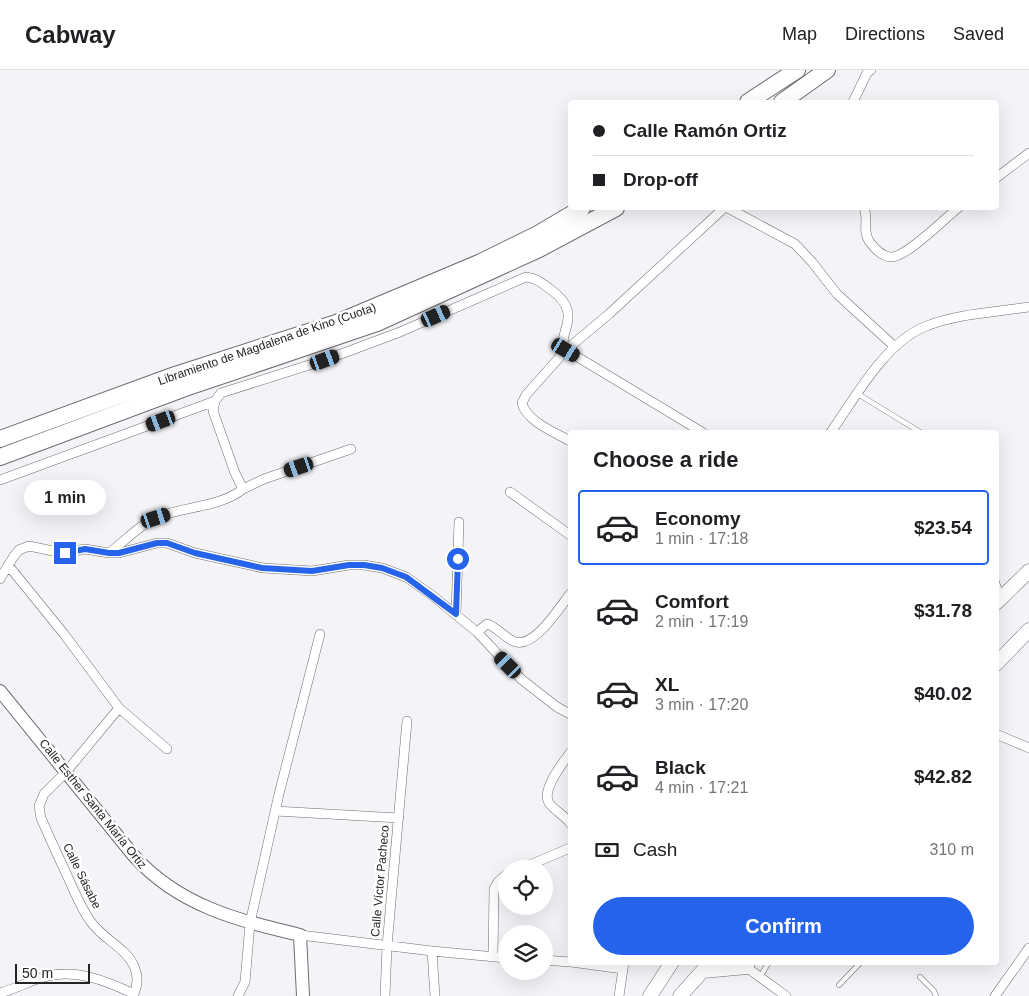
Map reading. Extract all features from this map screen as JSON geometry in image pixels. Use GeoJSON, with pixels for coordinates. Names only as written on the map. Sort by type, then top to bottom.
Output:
{"type":"FeatureCollection","features":[{"type":"Feature","properties":{"kind":"highway"},"geometry":{"type":"LineString","coordinates":[[751,100],[797,70]]}},
{"type":"Feature","properties":{"kind":"highway"},"geometry":{"type":"LineString","coordinates":[[785,100],[827,70]]}},
{"type":"Feature","properties":{"kind":"highway","name":"Libramiento de Magdalena de Kino (Cuota)"},"geometry":{"type":"LineString","coordinates":[[0,439],[176,375],[345,319],[481,262],[538,234],[579,210]]}},
{"type":"Feature","properties":{"kind":"highway","name":"Libramiento de Magdalena de Kino (Cuota)"},"geometry":{"type":"LineString","coordinates":[[0,457],[185,388],[377,323],[539,249],[612,210]]}},
{"type":"Feature","properties":{"kind":"main road"},"geometry":{"type":"LineString","coordinates":[[999,600],[1029,571]]}},
{"type":"Feature","properties":{"kind":"main road"},"geometry":{"type":"LineString","coordinates":[[999,661],[1029,630]]}},
{"type":"Feature","properties":{"kind":"main road"},"geometry":{"type":"LineString","coordinates":[[649,996],[670,965]]}},
{"type":"Feature","properties":{"kind":"main road"},"geometry":{"type":"LineString","coordinates":[[680,996],[706,967],[732,965]]}},
{"type":"Feature","properties":{"kind":"street"},"geometry":{"type":"LineString","coordinates":[[854,100],[871,70]]}},
{"type":"Feature","properties":{"kind":"street"},"geometry":{"type":"LineString","coordinates":[[999,176],[1029,152]]}},
{"type":"Feature","properties":{"kind":"street"},"geometry":{"type":"LineString","coordinates":[[568,440],[531,418],[524,410],[522,403],[534,385],[566,350],[609,314],[724,210]]}},
{"type":"Feature","properties":{"kind":"street"},"geometry":{"type":"LineString","coordinates":[[730,210],[795,244],[837,294],[895,347]]}},
{"type":"Feature","properties":{"kind":"street"},"geometry":{"type":"LineString","coordinates":[[865,210],[867,214],[865,231],[869,240],[881,254],[891,257],[906,252],[953,210]]}},
{"type":"Feature","properties":{"kind":"street"},"geometry":{"type":"LineString","coordinates":[[243,489],[234,473],[213,411],[215,401],[221,393],[325,360],[400,332],[526,276],[534,278],[560,296],[564,302],[568,313],[568,320],[563,348],[699,430]]}},
{"type":"Feature","properties":{"kind":"street"},"geometry":{"type":"LineString","coordinates":[[832,430],[882,361],[906,338],[922,328],[939,322],[1029,307]]}},
{"type":"Feature","properties":{"kind":"street"},"geometry":{"type":"LineString","coordinates":[[0,480],[215,401]]}},
{"type":"Feature","properties":{"kind":"street"},"geometry":{"type":"LineString","coordinates":[[109,553],[156,518],[187,508],[227,499],[264,479],[351,449]]}},
{"type":"Feature","properties":{"kind":"street"},"geometry":{"type":"LineString","coordinates":[[510,492],[568,534]]}},
{"type":"Feature","properties":{"kind":"street"},"geometry":{"type":"LineString","coordinates":[[456,614],[459,522]]}},
{"type":"Feature","properties":{"kind":"street"},"geometry":{"type":"LineString","coordinates":[[0,579],[19,550],[29,546],[65,553],[85,549],[109,553],[126,552],[157,543],[167,543],[195,553],[262,568],[312,571],[349,565],[382,568],[406,577],[456,614],[477,632],[521,679],[557,707],[568,713]]}},
{"type":"Feature","properties":{"kind":"street"},"geometry":{"type":"LineString","coordinates":[[8,566],[64,634],[119,708],[167,749]]}},
{"type":"Feature","properties":{"kind":"street"},"geometry":{"type":"LineString","coordinates":[[477,632],[487,624],[514,642],[525,642],[536,636],[568,596]]}},
{"type":"Feature","properties":{"kind":"street"},"geometry":{"type":"LineString","coordinates":[[244,996],[250,923],[320,634]]}},
{"type":"Feature","properties":{"kind":"street","name":"Calle Esther Santa María Ortiz"},"geometry":{"type":"LineString","coordinates":[[0,691],[134,856],[156,878],[208,908],[226,916],[300,935],[498,957]]}},
{"type":"Feature","properties":{"kind":"street","name":"Calle Sásabe"},"geometry":{"type":"LineString","coordinates":[[0,993],[45,976],[60,974],[97,978],[133,995],[138,980],[133,964],[125,954],[103,936],[90,921],[80,905],[41,818],[40,806],[44,794],[66,772],[119,708]]}},
{"type":"Feature","properties":{"kind":"street","name":"Calle Víctor Pacheco"},"geometry":{"type":"LineString","coordinates":[[385,996],[387,946],[406,721]]}},
{"type":"Feature","properties":{"kind":"street"},"geometry":{"type":"LineString","coordinates":[[999,735],[1029,748]]}},
{"type":"Feature","properties":{"kind":"street"},"geometry":{"type":"LineString","coordinates":[[568,756],[554,776],[547,796],[552,806],[568,821]]}},
{"type":"Feature","properties":{"kind":"street"},"geometry":{"type":"LineString","coordinates":[[276,811],[399,818]]}},
{"type":"Feature","properties":{"kind":"street"},"geometry":{"type":"LineString","coordinates":[[541,860],[568,849]]}},
{"type":"Feature","properties":{"kind":"street"},"geometry":{"type":"LineString","coordinates":[[492,956],[494,889],[498,882]]}},
{"type":"Feature","properties":{"kind":"street"},"geometry":{"type":"LineString","coordinates":[[300,935],[303,996]]}},
{"type":"Feature","properties":{"kind":"street"},"geometry":{"type":"LineString","coordinates":[[995,996],[1029,948]]}},
{"type":"Feature","properties":{"kind":"street"},"geometry":{"type":"LineString","coordinates":[[432,951],[435,996]]}},
{"type":"Feature","properties":{"kind":"street"},"geometry":{"type":"LineString","coordinates":[[553,961],[568,962]]}},
{"type":"Feature","properties":{"kind":"street"},"geometry":{"type":"LineString","coordinates":[[746,965],[786,996]]}},
{"type":"Feature","properties":{"kind":"street"},"geometry":{"type":"LineString","coordinates":[[618,996],[623,966]]}},
{"type":"Feature","properties":{"kind":"street"},"geometry":{"type":"LineString","coordinates":[[238,996],[245,982]]}},
{"type":"Feature","properties":{"kind":"lane"},"geometry":{"type":"LineString","coordinates":[[858,394],[917,430]]}},
{"type":"Feature","properties":{"kind":"lane"},"geometry":{"type":"LineString","coordinates":[[760,977],[767,965]]}},
{"type":"Feature","properties":{"kind":"lane"},"geometry":{"type":"LineString","coordinates":[[839,985],[858,965]]}},
{"type":"Feature","properties":{"kind":"lane"},"geometry":{"type":"LineString","coordinates":[[920,977],[934,991],[936,996]]}},
{"type":"Feature","properties":{"kind":"route"},"geometry":{"type":"LineString","coordinates":[[65,553],[85,549],[119,553],[157,543],[167,543],[195,553],[262,568],[312,571],[349,565],[364,565],[382,568],[406,577],[456,614],[458,559]]}}]}
